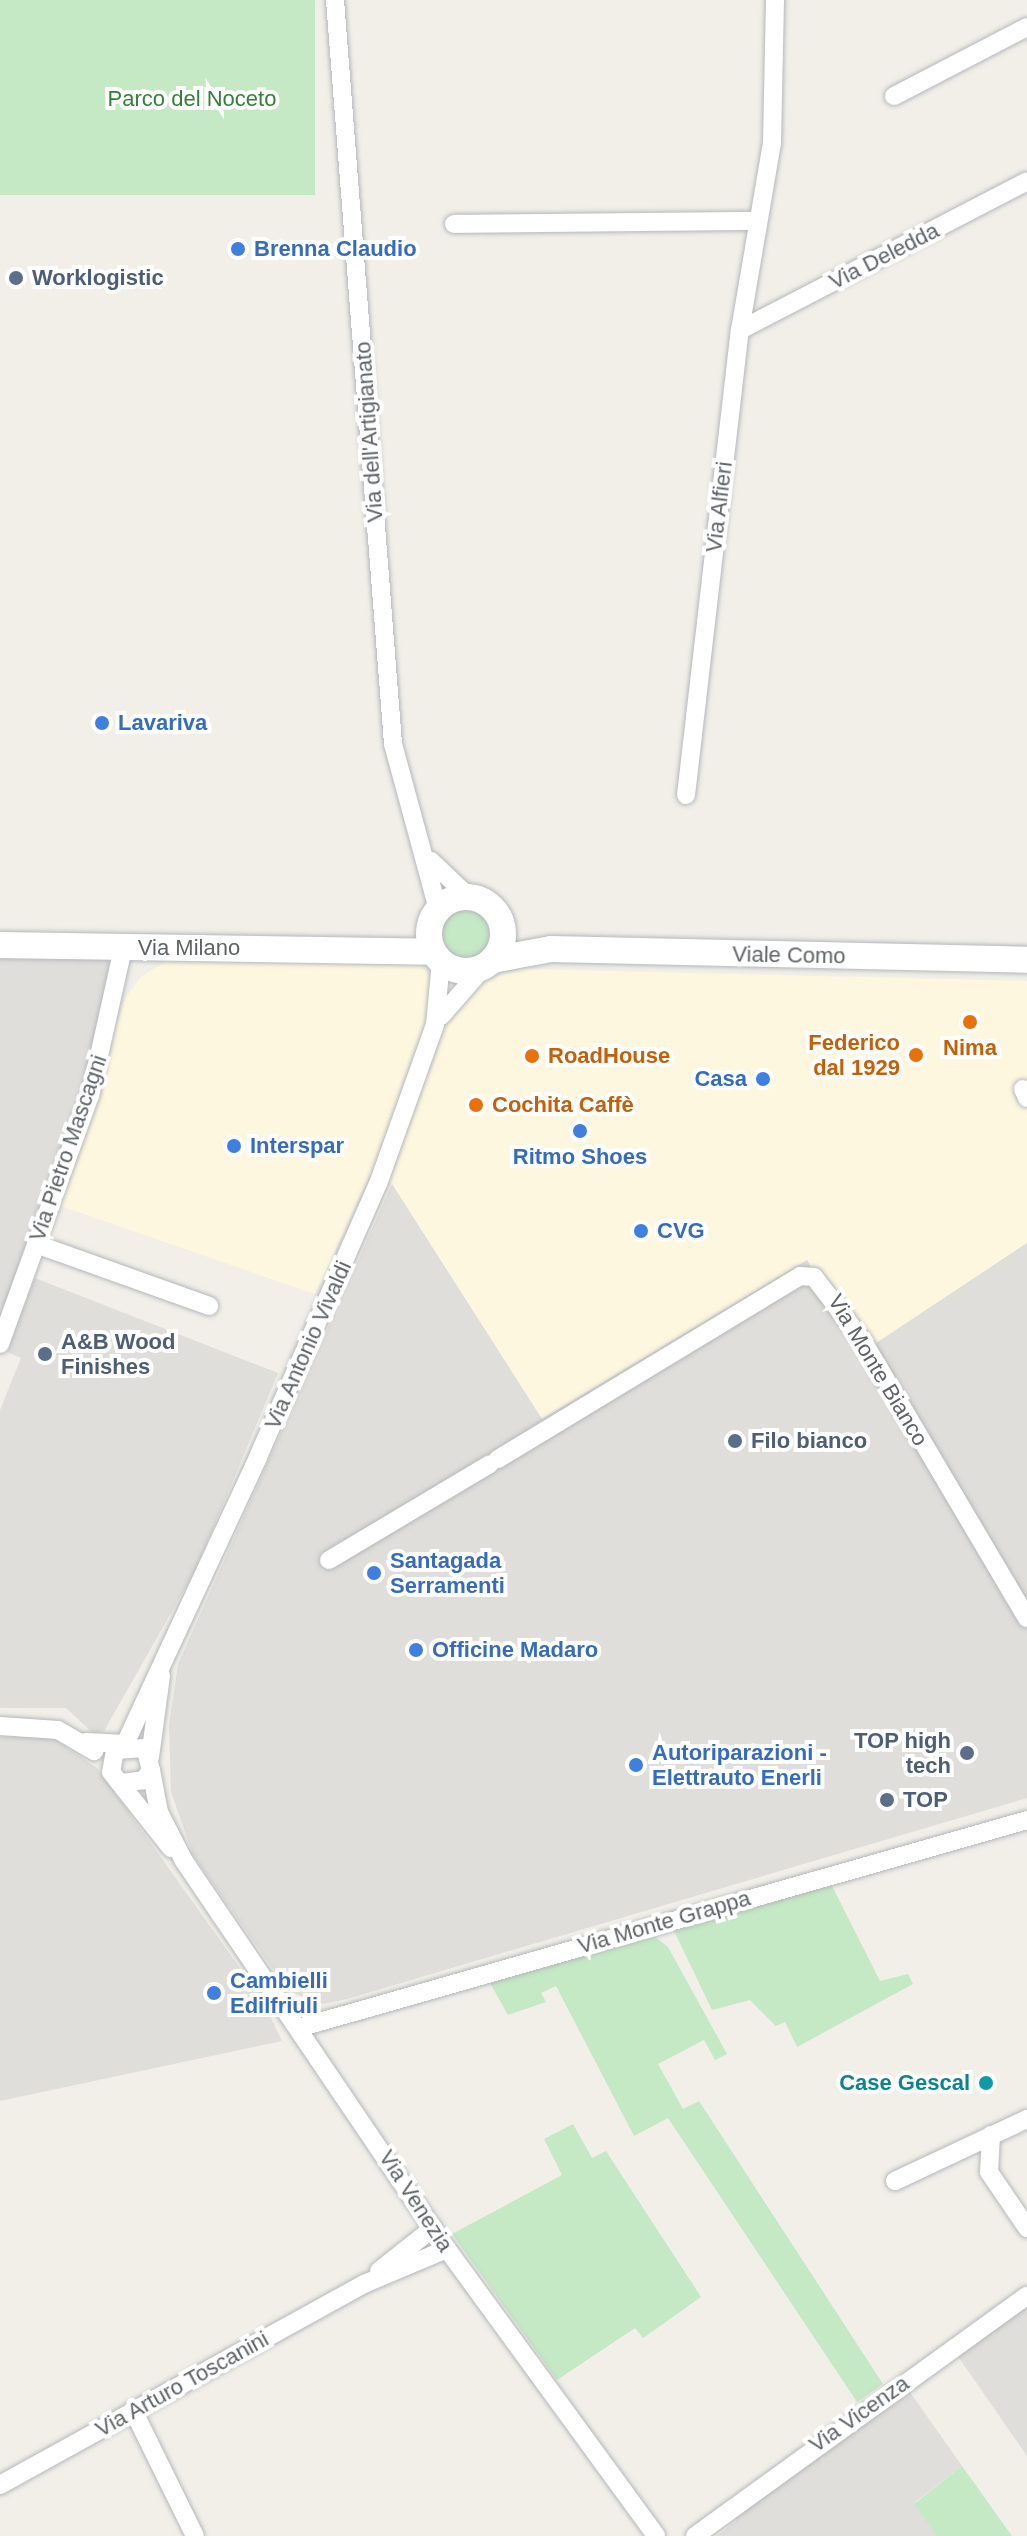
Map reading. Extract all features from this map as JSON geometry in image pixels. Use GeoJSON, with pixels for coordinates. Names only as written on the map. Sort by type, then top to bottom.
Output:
{"type":"FeatureCollection","features":[{"type":"Feature","properties":{"kind":"main road"},"geometry":{"type":"LineString","coordinates":[[377,948],[438,910],[470,898],[551,949]]}},
{"type":"Feature","properties":{"kind":"main road"},"geometry":{"type":"LineString","coordinates":[[438,910],[431,923],[437,957],[469,972],[488,964],[501,948],[499,918]]}},
{"type":"Feature","properties":{"kind":"main road","name":"Via Milano"},"geometry":{"type":"LineString","coordinates":[[0,945],[377,948],[437,957]]}},
{"type":"Feature","properties":{"kind":"main road","name":"Viale Como"},"geometry":{"type":"LineString","coordinates":[[488,964],[551,949],[1027,960]]}},
{"type":"Feature","properties":{"kind":"street","name":"Via dell'Artigianato"},"geometry":{"type":"LineString","coordinates":[[335,0],[393,744],[429,858],[438,910]]}},
{"type":"Feature","properties":{"kind":"street","name":"Via Alfieri"},"geometry":{"type":"LineString","coordinates":[[686,795],[740,330],[773,128],[775,0]]}},
{"type":"Feature","properties":{"kind":"street"},"geometry":{"type":"LineString","coordinates":[[894,96],[1027,27]]}},
{"type":"Feature","properties":{"kind":"street","name":"Via Deledda"},"geometry":{"type":"LineString","coordinates":[[740,330],[1027,181]]}},
{"type":"Feature","properties":{"kind":"street"},"geometry":{"type":"LineString","coordinates":[[454,224],[758,221]]}},
{"type":"Feature","properties":{"kind":"street","name":"Via dell'Artigianato"},"geometry":{"type":"LineString","coordinates":[[429,858],[470,898]]}},
{"type":"Feature","properties":{"kind":"street","name":"Via Pietro Mascagni"},"geometry":{"type":"LineString","coordinates":[[0,1344],[93,1083],[123,948]]}},
{"type":"Feature","properties":{"kind":"street"},"geometry":{"type":"LineString","coordinates":[[435,1025],[437,957]]}},
{"type":"Feature","properties":{"kind":"street"},"geometry":{"type":"LineString","coordinates":[[435,1025],[488,964]]}},
{"type":"Feature","properties":{"kind":"street","name":"Via Antonio Vivaldi"},"geometry":{"type":"LineString","coordinates":[[116,1777],[115,1750],[125,1744],[378,1184],[435,1025]]}},
{"type":"Feature","properties":{"kind":"street"},"geometry":{"type":"LineString","coordinates":[[36,1244],[209,1306]]}},
{"type":"Feature","properties":{"kind":"street","name":"Via Monte Bianco"},"geometry":{"type":"LineString","coordinates":[[329,1560],[800,1276],[814,1277],[856,1329],[1027,1618]]}},
{"type":"Feature","properties":{"kind":"street","name":"Via Venezia"},"geometry":{"type":"LineString","coordinates":[[163,1658],[151,1764],[159,1812],[184,1861]]}},
{"type":"Feature","properties":{"kind":"street"},"geometry":{"type":"LineString","coordinates":[[0,1726],[52,1728],[86,1742],[125,1744],[151,1764],[144,1780],[116,1777]]}},
{"type":"Feature","properties":{"kind":"street","name":"Via Venezia"},"geometry":{"type":"LineString","coordinates":[[86,1742],[184,1861],[302,2027],[447,2249],[656,2536]]}},
{"type":"Feature","properties":{"kind":"street","name":"Via Monte Grappa"},"geometry":{"type":"LineString","coordinates":[[302,2027],[1027,1820]]}},
{"type":"Feature","properties":{"kind":"street"},"geometry":{"type":"LineString","coordinates":[[895,2181],[1027,2119]]}},
{"type":"Feature","properties":{"kind":"street"},"geometry":{"type":"LineString","coordinates":[[991,2135],[989,2172],[1027,2228]]}},
{"type":"Feature","properties":{"kind":"street"},"geometry":{"type":"LineString","coordinates":[[364,2284],[433,2228]]}},
{"type":"Feature","properties":{"kind":"street"},"geometry":{"type":"LineString","coordinates":[[364,2284],[447,2249]]}},
{"type":"Feature","properties":{"kind":"street","name":"Via Arturo Toscanini"},"geometry":{"type":"LineString","coordinates":[[0,2485],[364,2284]]}},
{"type":"Feature","properties":{"kind":"street","name":"Via Vicenza"},"geometry":{"type":"LineString","coordinates":[[695,2536],[1027,2296]]}},
{"type":"Feature","properties":{"kind":"street"},"geometry":{"type":"LineString","coordinates":[[133,2410],[195,2536]]}},
{"type":"Feature","properties":{"kind":"shaded area"},"geometry":{"type":"Polygon","coordinates":[[[411,956],[433,980],[463,986],[523,969],[1027,981],[1027,1243],[861,1353],[807,1260],[542,1419],[392,1184],[370,1174],[315,1294],[58,1205],[126,997],[142,976],[171,959],[411,956]]]}},
{"type":"Feature","properties":{"kind":"shaded area"},"geometry":{"type":"Polygon","coordinates":[[[0,959],[110,959],[89,1079],[0,1326],[0,959]]]}},
{"type":"Feature","properties":{"kind":"shaded area"},"geometry":{"type":"Polygon","coordinates":[[[392,1184],[542,1419],[807,1260],[861,1353],[1027,1243],[1027,1798],[347,1999],[323,2004],[288,1991],[193,1855],[171,1792],[169,1725],[178,1664],[392,1184]]]}},
{"type":"Feature","properties":{"kind":"shaded area"},"geometry":{"type":"Polygon","coordinates":[[[35,1278],[278,1373],[196,1569],[104,1731],[93,1733],[66,1708],[0,1708],[0,1410],[21,1358],[7,1352],[35,1278]]]}},
{"type":"Feature","properties":{"kind":"shaded area"},"geometry":{"type":"Polygon","coordinates":[[[49,1736],[97,1768],[262,1999],[282,2041],[0,2101],[0,1737],[49,1736]]]}},
{"type":"Feature","properties":{"kind":"shaded area"},"geometry":{"type":"Polygon","coordinates":[[[1027,2307],[1027,2456],[957,2355],[1027,2307]]]}},
{"type":"Feature","properties":{"kind":"shaded area"},"geometry":{"type":"Polygon","coordinates":[[[905,2385],[962,2466],[914,2503],[937,2536],[717,2536],[736,2521],[736,2507],[905,2385]]]}},
{"type":"Feature","properties":{"kind":"green space","name":"Parco del Noceto"},"geometry":{"type":"Polygon","coordinates":[[[0,0],[315,0],[315,195],[0,195],[0,0]]]}},
{"type":"Feature","properties":{"kind":"green space"},"geometry":{"type":"Polygon","coordinates":[[[466,904],[477,906],[487,913],[494,923],[494,945],[487,955],[477,962],[466,964],[455,962],[445,955],[438,945],[436,934],[438,923],[445,913],[455,906],[466,904]]]}},
{"type":"Feature","properties":{"kind":"green space"},"geometry":{"type":"Polygon","coordinates":[[[831,1884],[880,1981],[908,1974],[913,1984],[797,2047],[785,2022],[776,2026],[750,2000],[712,2010],[674,1931],[831,1884]]]}},
{"type":"Feature","properties":{"kind":"green space"},"geometry":{"type":"Polygon","coordinates":[[[653,1935],[668,1947],[727,2054],[715,2060],[704,2040],[658,2064],[683,2109],[699,2101],[883,2384],[857,2402],[668,2118],[634,2136],[556,1986],[541,1993],[546,2002],[508,2015],[490,1983],[653,1935]]]}},
{"type":"Feature","properties":{"kind":"green space"},"geometry":{"type":"Polygon","coordinates":[[[573,2124],[592,2158],[606,2151],[701,2297],[643,2338],[635,2328],[557,2380],[452,2234],[562,2175],[544,2139],[573,2124]]]}},
{"type":"Feature","properties":{"kind":"green space"},"geometry":{"type":"Polygon","coordinates":[[[962,2466],[1012,2536],[937,2536],[914,2504],[962,2466]]]}},
{"type":"Feature","properties":{"kind":"place","name":"Brenna Claudio"},"geometry":{"type":"Point","coordinates":[238,249]}},
{"type":"Feature","properties":{"kind":"place","name":"Worklogistic"},"geometry":{"type":"Point","coordinates":[16,278]}},
{"type":"Feature","properties":{"kind":"place","name":"Lavariva"},"geometry":{"type":"Point","coordinates":[102,723]}},
{"type":"Feature","properties":{"kind":"place","name":"Nima"},"geometry":{"type":"Point","coordinates":[970,1022]}},
{"type":"Feature","properties":{"kind":"place","name":"Federico dal 1929"},"geometry":{"type":"Point","coordinates":[916,1055]}},
{"type":"Feature","properties":{"kind":"place","name":"RoadHouse"},"geometry":{"type":"Point","coordinates":[532,1056]}},
{"type":"Feature","properties":{"kind":"place","name":"Casa"},"geometry":{"type":"Point","coordinates":[763,1079]}},
{"type":"Feature","properties":{"kind":"place","name":"Cochita Caffè"},"geometry":{"type":"Point","coordinates":[476,1105]}},
{"type":"Feature","properties":{"kind":"place","name":"Ritmo Shoes"},"geometry":{"type":"Point","coordinates":[580,1131]}},
{"type":"Feature","properties":{"kind":"place","name":"Interspar"},"geometry":{"type":"Point","coordinates":[234,1146]}},
{"type":"Feature","properties":{"kind":"place","name":"CVG"},"geometry":{"type":"Point","coordinates":[641,1231]}},
{"type":"Feature","properties":{"kind":"place","name":"A&B Wood Finishes"},"geometry":{"type":"Point","coordinates":[45,1354]}},
{"type":"Feature","properties":{"kind":"place","name":"Filo bianco"},"geometry":{"type":"Point","coordinates":[735,1441]}},
{"type":"Feature","properties":{"kind":"place","name":"Santagada Serramenti"},"geometry":{"type":"Point","coordinates":[374,1573]}},
{"type":"Feature","properties":{"kind":"place","name":"Officine Madaro"},"geometry":{"type":"Point","coordinates":[416,1650]}},
{"type":"Feature","properties":{"kind":"place","name":"TOP high tech"},"geometry":{"type":"Point","coordinates":[967,1753]}},
{"type":"Feature","properties":{"kind":"place","name":"Autoriparazioni - Elettrauto Enerli"},"geometry":{"type":"Point","coordinates":[636,1765]}},
{"type":"Feature","properties":{"kind":"place","name":"TOP"},"geometry":{"type":"Point","coordinates":[887,1800]}},
{"type":"Feature","properties":{"kind":"place","name":"Cambielli Edilfriuli"},"geometry":{"type":"Point","coordinates":[214,1993]}},
{"type":"Feature","properties":{"kind":"place","name":"Case Gescal"},"geometry":{"type":"Point","coordinates":[986,2083]}}]}
